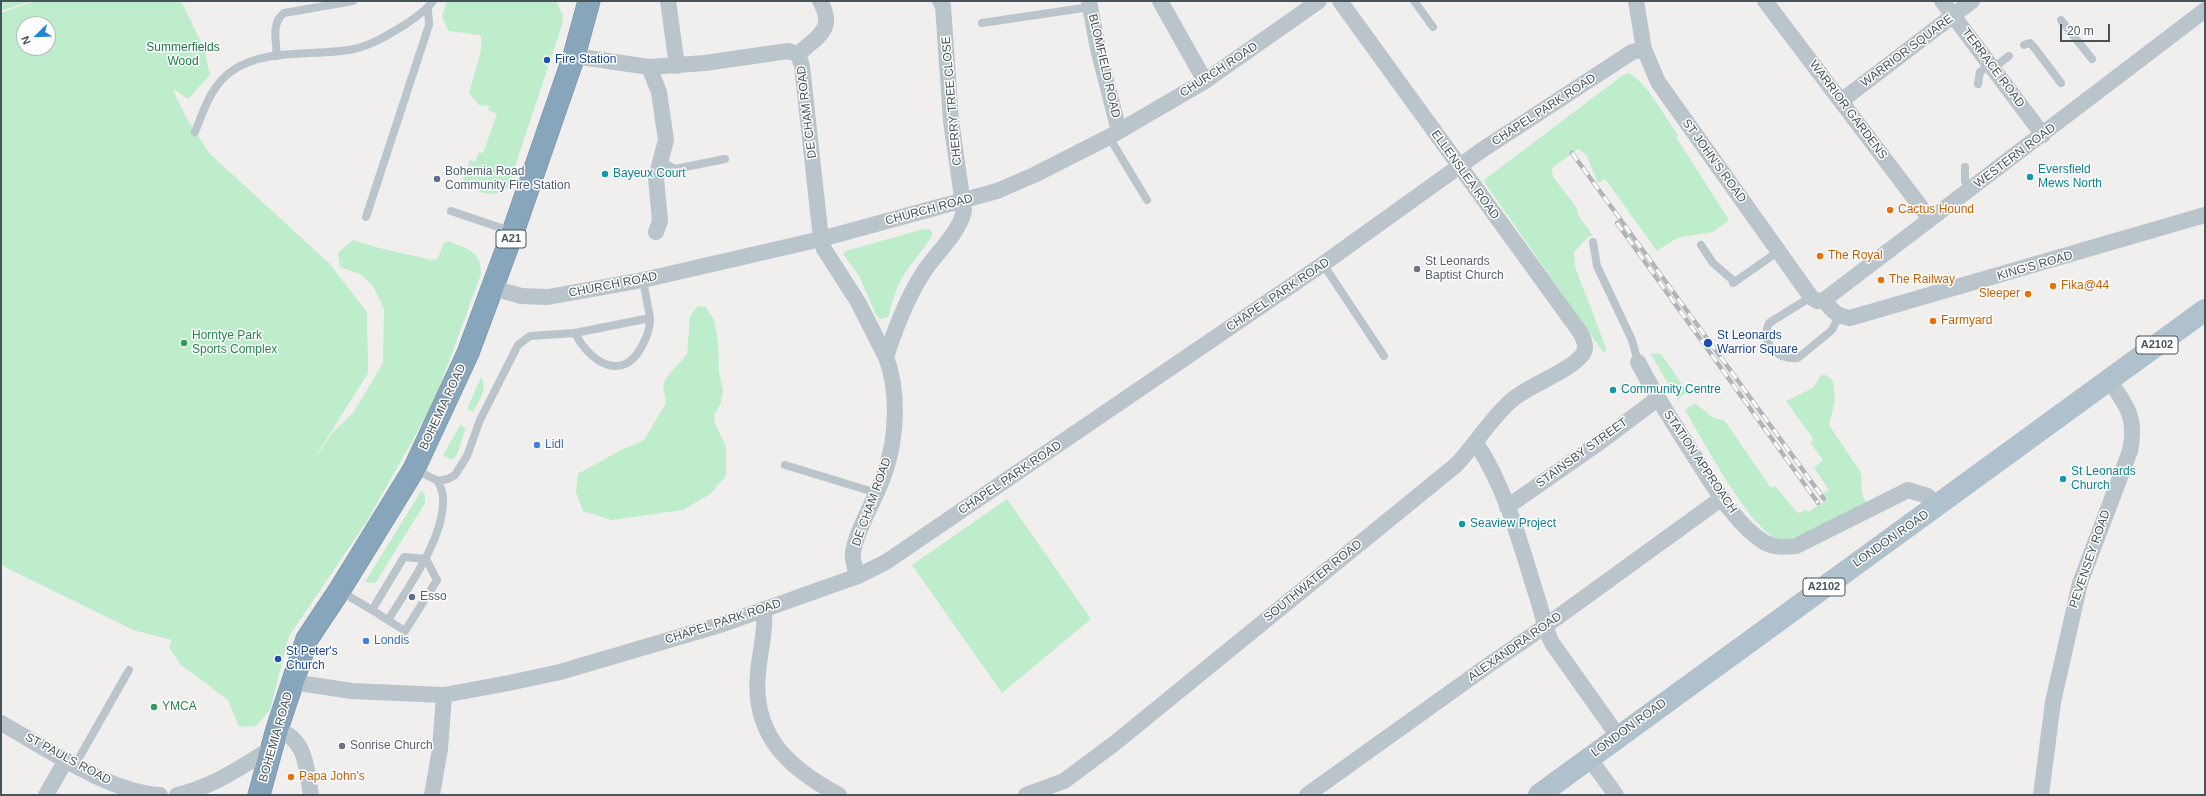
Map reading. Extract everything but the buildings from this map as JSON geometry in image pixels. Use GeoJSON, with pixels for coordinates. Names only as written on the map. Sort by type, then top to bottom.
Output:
{"type":"FeatureCollection","features":[{"type":"Feature","properties":{"kind":"highway","name":"BOHEMIA ROAD"},"geometry":{"type":"LineString","coordinates":[[259,795],[292,682],[307,638],[340,591],[414,469],[468,353],[513,232],[574,56],[589,1]]}},
{"type":"Feature","properties":{"kind":"main road","name":"LONDON ROAD"},"geometry":{"type":"LineString","coordinates":[[1539,795],[2205,310]]}},
{"type":"Feature","properties":{"kind":"street"},"geometry":{"type":"LineString","coordinates":[[668,1],[678,66]]}},
{"type":"Feature","properties":{"kind":"street"},"geometry":{"type":"LineString","coordinates":[[798,54],[823,32],[828,24],[827,13],[820,1]]}},
{"type":"Feature","properties":{"kind":"street","name":"CHERRY TREE CLOSE"},"geometry":{"type":"LineString","coordinates":[[940,1],[943,6],[951,120],[963,202]]}},
{"type":"Feature","properties":{"kind":"street"},"geometry":{"type":"LineString","coordinates":[[1160,1],[1205,81]]}},
{"type":"Feature","properties":{"kind":"street","name":"CHURCH ROAD"},"geometry":{"type":"LineString","coordinates":[[493,288],[521,296],[548,297],[643,280],[821,239],[963,202],[997,191],[1034,175],[1114,134],[1205,81],[1319,1]]}},
{"type":"Feature","properties":{"kind":"street","name":"ELLENSLEA ROAD"},"geometry":{"type":"LineString","coordinates":[[1340,1],[1580,332],[1584,339],[1585,350]]}},
{"type":"Feature","properties":{"kind":"street","name":"ST JOHN'S ROAD"},"geometry":{"type":"LineString","coordinates":[[1636,1],[1644,49],[1658,82],[1779,251],[1817,299]]}},
{"type":"Feature","properties":{"kind":"street","name":"WARRIOR GARDENS"},"geometry":{"type":"LineString","coordinates":[[1765,1],[1930,219]]}},
{"type":"Feature","properties":{"kind":"street","name":"TERRACE ROAD"},"geometry":{"type":"LineString","coordinates":[[1942,1],[2043,135]]}},
{"type":"Feature","properties":{"kind":"street","name":"WARRIOR SQUARE"},"geometry":{"type":"LineString","coordinates":[[1841,101],[1972,1]]}},
{"type":"Feature","properties":{"kind":"street","name":"BLOMFIELD ROAD"},"geometry":{"type":"LineString","coordinates":[[1090,4],[1114,134]]}},
{"type":"Feature","properties":{"kind":"street","name":"WESTERN ROAD"},"geometry":{"type":"LineString","coordinates":[[1817,299],[1970,190],[2043,135],[2076,103],[2107,79],[2205,10]]}},
{"type":"Feature","properties":{"kind":"street","name":"CHAPEL PARK ROAD"},"geometry":{"type":"LineString","coordinates":[[292,682],[352,691],[444,695],[560,672],[716,626],[858,576],[893,557],[1323,264],[1459,167],[1632,52],[1644,49]]}},
{"type":"Feature","properties":{"kind":"street","name":"DE CHAM ROAD"},"geometry":{"type":"LineString","coordinates":[[574,56],[649,67],[678,66],[788,51],[798,54],[802,66],[821,239],[824,249],[858,302],[886,357],[890,368],[893,393],[894,436],[886,471],[855,543],[854,563],[858,576]]}},
{"type":"Feature","properties":{"kind":"street"},"geometry":{"type":"LineString","coordinates":[[649,67],[659,92],[666,140],[656,182],[660,221],[656,232]]}},
{"type":"Feature","properties":{"kind":"street"},"geometry":{"type":"LineString","coordinates":[[886,357],[897,324],[910,296],[925,270],[961,222],[963,202]]}},
{"type":"Feature","properties":{"kind":"street","name":"KING'S ROAD"},"geometry":{"type":"LineString","coordinates":[[1839,316],[1850,318],[2205,215]]}},
{"type":"Feature","properties":{"kind":"street"},"geometry":{"type":"LineString","coordinates":[[1817,299],[1839,316]]}},
{"type":"Feature","properties":{"kind":"street","name":"SOUTHWATER ROAD"},"geometry":{"type":"LineString","coordinates":[[1026,795],[1064,781],[1078,772],[1456,465],[1476,443],[1496,414],[1513,399],[1564,368],[1583,355],[1585,350]]}},
{"type":"Feature","properties":{"kind":"street","name":"STATION APPROACH"},"geometry":{"type":"LineString","coordinates":[[1638,362],[1657,399],[1722,498],[1749,531],[1764,542],[1779,547],[1796,546],[1818,537],[1876,505],[1908,490],[1928,496],[1937,506]]}},
{"type":"Feature","properties":{"kind":"street","name":"PEVENSEY ROAD"},"geometry":{"type":"LineString","coordinates":[[2041,795],[2053,702],[2080,583],[2130,451],[2134,433],[2132,418],[2109,380]]}},
{"type":"Feature","properties":{"kind":"street","name":"STAINSBY STREET"},"geometry":{"type":"LineString","coordinates":[[1507,507],[1596,445],[1657,399]]}},
{"type":"Feature","properties":{"kind":"street"},"geometry":{"type":"LineString","coordinates":[[1476,443],[1497,478],[1539,602],[1544,627],[1552,643],[1618,736]]}},
{"type":"Feature","properties":{"kind":"street","name":"ALEXANDRA ROAD"},"geometry":{"type":"LineString","coordinates":[[1307,795],[1544,627],[1722,498]]}},
{"type":"Feature","properties":{"kind":"street"},"geometry":{"type":"LineString","coordinates":[[764,609],[766,628],[758,672],[757,694],[766,730],[775,747],[793,765],[814,782],[839,795]]}},
{"type":"Feature","properties":{"kind":"street"},"geometry":{"type":"LineString","coordinates":[[432,795],[440,749],[444,695]]}},
{"type":"Feature","properties":{"kind":"street","name":"ST PAULS ROAD"},"geometry":{"type":"LineString","coordinates":[[1,723],[70,762],[128,789],[160,795]]}},
{"type":"Feature","properties":{"kind":"street"},"geometry":{"type":"LineString","coordinates":[[177,795],[194,791],[216,782],[275,738],[288,733],[298,741],[303,755],[311,795]]}},
{"type":"Feature","properties":{"kind":"street"},"geometry":{"type":"LineString","coordinates":[[1589,758],[1616,795]]}},
{"type":"Feature","properties":{"kind":"street"},"geometry":{"type":"LineString","coordinates":[[46,795],[70,762]]}},
{"type":"Feature","properties":{"kind":"lane"},"geometry":{"type":"LineString","coordinates":[[277,56],[275,30],[278,17],[284,13],[353,1]]}},
{"type":"Feature","properties":{"kind":"lane"},"geometry":{"type":"LineString","coordinates":[[195,132],[212,92],[232,71],[251,62],[277,56],[355,49],[390,34],[428,9],[433,1]]}},
{"type":"Feature","properties":{"kind":"lane"},"geometry":{"type":"LineString","coordinates":[[1414,1],[1433,27]]}},
{"type":"Feature","properties":{"kind":"lane"},"geometry":{"type":"LineString","coordinates":[[982,23],[1090,4]]}},
{"type":"Feature","properties":{"kind":"lane"},"geometry":{"type":"LineString","coordinates":[[366,217],[430,25],[428,9]]}},
{"type":"Feature","properties":{"kind":"lane"},"geometry":{"type":"LineString","coordinates":[[2061,20],[2092,59]]}},
{"type":"Feature","properties":{"kind":"lane"},"geometry":{"type":"LineString","coordinates":[[2024,45],[2030,43],[2034,46],[2061,83]]}},
{"type":"Feature","properties":{"kind":"lane"},"geometry":{"type":"LineString","coordinates":[[1978,84],[1980,72],[2009,56]]}},
{"type":"Feature","properties":{"kind":"lane"},"geometry":{"type":"LineString","coordinates":[[1114,134],[1147,200]]}},
{"type":"Feature","properties":{"kind":"lane"},"geometry":{"type":"LineString","coordinates":[[660,161],[675,169],[725,159]]}},
{"type":"Feature","properties":{"kind":"lane"},"geometry":{"type":"LineString","coordinates":[[1965,167],[1965,182],[1970,190]]}},
{"type":"Feature","properties":{"kind":"lane"},"geometry":{"type":"LineString","coordinates":[[451,211],[513,232]]}},
{"type":"Feature","properties":{"kind":"lane","name":"STATION APPROACH"},"geometry":{"type":"LineString","coordinates":[[1593,242],[1597,266],[1632,340],[1638,362]]}},
{"type":"Feature","properties":{"kind":"lane"},"geometry":{"type":"LineString","coordinates":[[1701,245],[1713,263],[1734,283],[1779,251]]}},
{"type":"Feature","properties":{"kind":"lane"},"geometry":{"type":"LineString","coordinates":[[1323,264],[1384,356]]}},
{"type":"Feature","properties":{"kind":"lane"},"geometry":{"type":"LineString","coordinates":[[575,332],[588,352],[599,361],[610,366],[623,366],[630,363],[638,356],[650,327],[650,318],[643,280]]}},
{"type":"Feature","properties":{"kind":"lane"},"geometry":{"type":"LineString","coordinates":[[1817,299],[1769,323],[1765,337],[1775,352],[1783,357],[1798,358],[1832,330],[1839,316]]}},
{"type":"Feature","properties":{"kind":"lane"},"geometry":{"type":"LineString","coordinates":[[414,469],[438,480],[448,479],[455,475],[467,456],[480,420],[518,345],[530,336],[575,332],[650,318]]}},
{"type":"Feature","properties":{"kind":"lane"},"geometry":{"type":"LineString","coordinates":[[785,464],[877,493]]}},
{"type":"Feature","properties":{"kind":"lane"},"geometry":{"type":"LineString","coordinates":[[388,620],[426,559],[443,512],[444,496],[438,480]]}},
{"type":"Feature","properties":{"kind":"lane"},"geometry":{"type":"LineString","coordinates":[[372,610],[404,557],[426,559]]}},
{"type":"Feature","properties":{"kind":"lane"},"geometry":{"type":"LineString","coordinates":[[340,591],[405,631],[437,580],[426,559]]}},
{"type":"Feature","properties":{"kind":"lane"},"geometry":{"type":"LineString","coordinates":[[70,762],[129,670]]}},
{"type":"Feature","properties":{"kind":"green space"},"geometry":{"type":"Polygon","coordinates":[[[1,1],[32,1],[1,11],[1,1]]]}},
{"type":"Feature","properties":{"kind":"green space","name":"Horntye Park Sports Complex"},"geometry":{"type":"Polygon","coordinates":[[[35,1],[181,1],[204,48],[210,75],[188,99],[173,89],[190,123],[210,154],[329,263],[367,312],[368,373],[309,467],[333,432],[353,413],[383,363],[384,309],[373,286],[360,274],[340,267],[338,253],[353,240],[379,248],[432,260],[438,258],[444,243],[448,241],[467,249],[476,255],[479,260],[481,274],[434,402],[367,521],[289,636],[270,710],[256,726],[239,727],[228,700],[180,664],[169,647],[172,640],[133,630],[1,565],[1,13],[35,1]]]}},
{"type":"Feature","properties":{"kind":"green space"},"geometry":{"type":"Polygon","coordinates":[[[447,1],[556,1],[563,15],[562,25],[508,187],[497,193],[492,194],[479,192],[461,185],[470,160],[475,162],[479,152],[483,153],[497,114],[488,110],[490,106],[479,105],[469,93],[480,54],[480,35],[448,31],[442,16],[447,1]]]}},
{"type":"Feature","properties":{"kind":"green space"},"geometry":{"type":"Polygon","coordinates":[[[1628,73],[1642,83],[1649,91],[1678,135],[1676,137],[1729,220],[1713,232],[1677,238],[1657,251],[1605,179],[1598,183],[1586,154],[1578,149],[1552,168],[1553,177],[1577,208],[1578,215],[1593,236],[1589,236],[1574,252],[1575,267],[1606,348],[1606,351],[1603,352],[1484,180],[1623,75],[1628,73]]]}},
{"type":"Feature","properties":{"kind":"green space"},"geometry":{"type":"Polygon","coordinates":[[[929,229],[933,234],[901,280],[894,295],[888,317],[880,319],[876,315],[859,276],[843,254],[846,251],[920,230],[929,229]]]}},
{"type":"Feature","properties":{"kind":"green space"},"geometry":{"type":"Polygon","coordinates":[[[698,306],[706,307],[714,320],[718,341],[719,371],[723,391],[721,403],[715,413],[714,421],[726,447],[726,476],[710,494],[683,510],[611,520],[583,511],[576,492],[578,474],[619,451],[644,440],[666,403],[663,387],[666,378],[687,354],[690,316],[698,306]]]}},
{"type":"Feature","properties":{"kind":"green space"},"geometry":{"type":"Polygon","coordinates":[[[1650,353],[1661,354],[1687,391],[1678,400],[1650,353]]]}},
{"type":"Feature","properties":{"kind":"green space"},"geometry":{"type":"Polygon","coordinates":[[[1821,375],[1826,375],[1833,381],[1835,401],[1829,425],[1860,471],[1862,491],[1864,499],[1867,503],[1798,536],[1780,539],[1766,531],[1753,518],[1740,501],[1685,410],[1695,403],[1712,417],[1725,421],[1771,488],[1775,486],[1797,512],[1800,513],[1806,509],[1808,512],[1827,500],[1823,494],[1829,490],[1814,468],[1823,460],[1810,442],[1814,440],[1786,401],[1813,388],[1821,375]]]}},
{"type":"Feature","properties":{"kind":"green space"},"geometry":{"type":"Polygon","coordinates":[[[481,377],[484,386],[480,399],[473,412],[467,409],[481,377]]]}},
{"type":"Feature","properties":{"kind":"green space"},"geometry":{"type":"Polygon","coordinates":[[[460,425],[466,428],[456,456],[453,459],[449,459],[443,455],[460,425]]]}},
{"type":"Feature","properties":{"kind":"green space"},"geometry":{"type":"Polygon","coordinates":[[[421,491],[425,495],[425,503],[376,582],[365,582],[421,491]]]}},
{"type":"Feature","properties":{"kind":"green space"},"geometry":{"type":"Polygon","coordinates":[[[1007,499],[1091,619],[1002,693],[912,565],[1007,499]]]}},
{"type":"Feature","properties":{"kind":"railway"},"geometry":{"type":"LineString","coordinates":[[1572,153],[1824,499]]}},
{"type":"Feature","properties":{"kind":"railway"},"geometry":{"type":"LineString","coordinates":[[1617,223],[1818,503]]}},
{"type":"Feature","properties":{"kind":"place","name":"Fire Station"},"geometry":{"type":"Point","coordinates":[547,60]}},
{"type":"Feature","properties":{"kind":"place","name":"Bayeux Court"},"geometry":{"type":"Point","coordinates":[605,174]}},
{"type":"Feature","properties":{"kind":"place","name":"Eversfield Mews North"},"geometry":{"type":"Point","coordinates":[2030,177]}},
{"type":"Feature","properties":{"kind":"place","name":"Bohemia Road Community Fire Station"},"geometry":{"type":"Point","coordinates":[437,179]}},
{"type":"Feature","properties":{"kind":"place","name":"Cactus Hound"},"geometry":{"type":"Point","coordinates":[1890,210]}},
{"type":"Feature","properties":{"kind":"place","name":"The Royal"},"geometry":{"type":"Point","coordinates":[1820,256]}},
{"type":"Feature","properties":{"kind":"place","name":"St Leonards Baptist Church"},"geometry":{"type":"Point","coordinates":[1417,269]}},
{"type":"Feature","properties":{"kind":"place","name":"The Railway"},"geometry":{"type":"Point","coordinates":[1881,280]}},
{"type":"Feature","properties":{"kind":"place","name":"Fika@44"},"geometry":{"type":"Point","coordinates":[2053,286]}},
{"type":"Feature","properties":{"kind":"place","name":"Sleeper"},"geometry":{"type":"Point","coordinates":[2028,294]}},
{"type":"Feature","properties":{"kind":"place","name":"Farmyard"},"geometry":{"type":"Point","coordinates":[1933,321]}},
{"type":"Feature","properties":{"kind":"place","name":"Horntye Park Sports Complex"},"geometry":{"type":"Point","coordinates":[184,343]}},
{"type":"Feature","properties":{"kind":"place","name":"St Leonards Warrior Square"},"geometry":{"type":"Point","coordinates":[1708,343]}},
{"type":"Feature","properties":{"kind":"place","name":"Community Centre"},"geometry":{"type":"Point","coordinates":[1613,390]}},
{"type":"Feature","properties":{"kind":"place","name":"Lidl"},"geometry":{"type":"Point","coordinates":[537,445]}},
{"type":"Feature","properties":{"kind":"place","name":"St Leonards Church"},"geometry":{"type":"Point","coordinates":[2063,479]}},
{"type":"Feature","properties":{"kind":"place","name":"Seaview Project"},"geometry":{"type":"Point","coordinates":[1462,524]}},
{"type":"Feature","properties":{"kind":"place","name":"Esso"},"geometry":{"type":"Point","coordinates":[412,597]}},
{"type":"Feature","properties":{"kind":"place","name":"Londis"},"geometry":{"type":"Point","coordinates":[366,641]}},
{"type":"Feature","properties":{"kind":"place","name":"St Peter's Church"},"geometry":{"type":"Point","coordinates":[278,659]}},
{"type":"Feature","properties":{"kind":"place","name":"YMCA"},"geometry":{"type":"Point","coordinates":[154,707]}},
{"type":"Feature","properties":{"kind":"place","name":"Sonrise Church"},"geometry":{"type":"Point","coordinates":[342,746]}},
{"type":"Feature","properties":{"kind":"place","name":"Papa John's"},"geometry":{"type":"Point","coordinates":[291,777]}},
{"type":"Feature","properties":{"kind":"park label","name":"Summerfields Wood"},"geometry":{"type":"Point","coordinates":[183,55]}}]}
